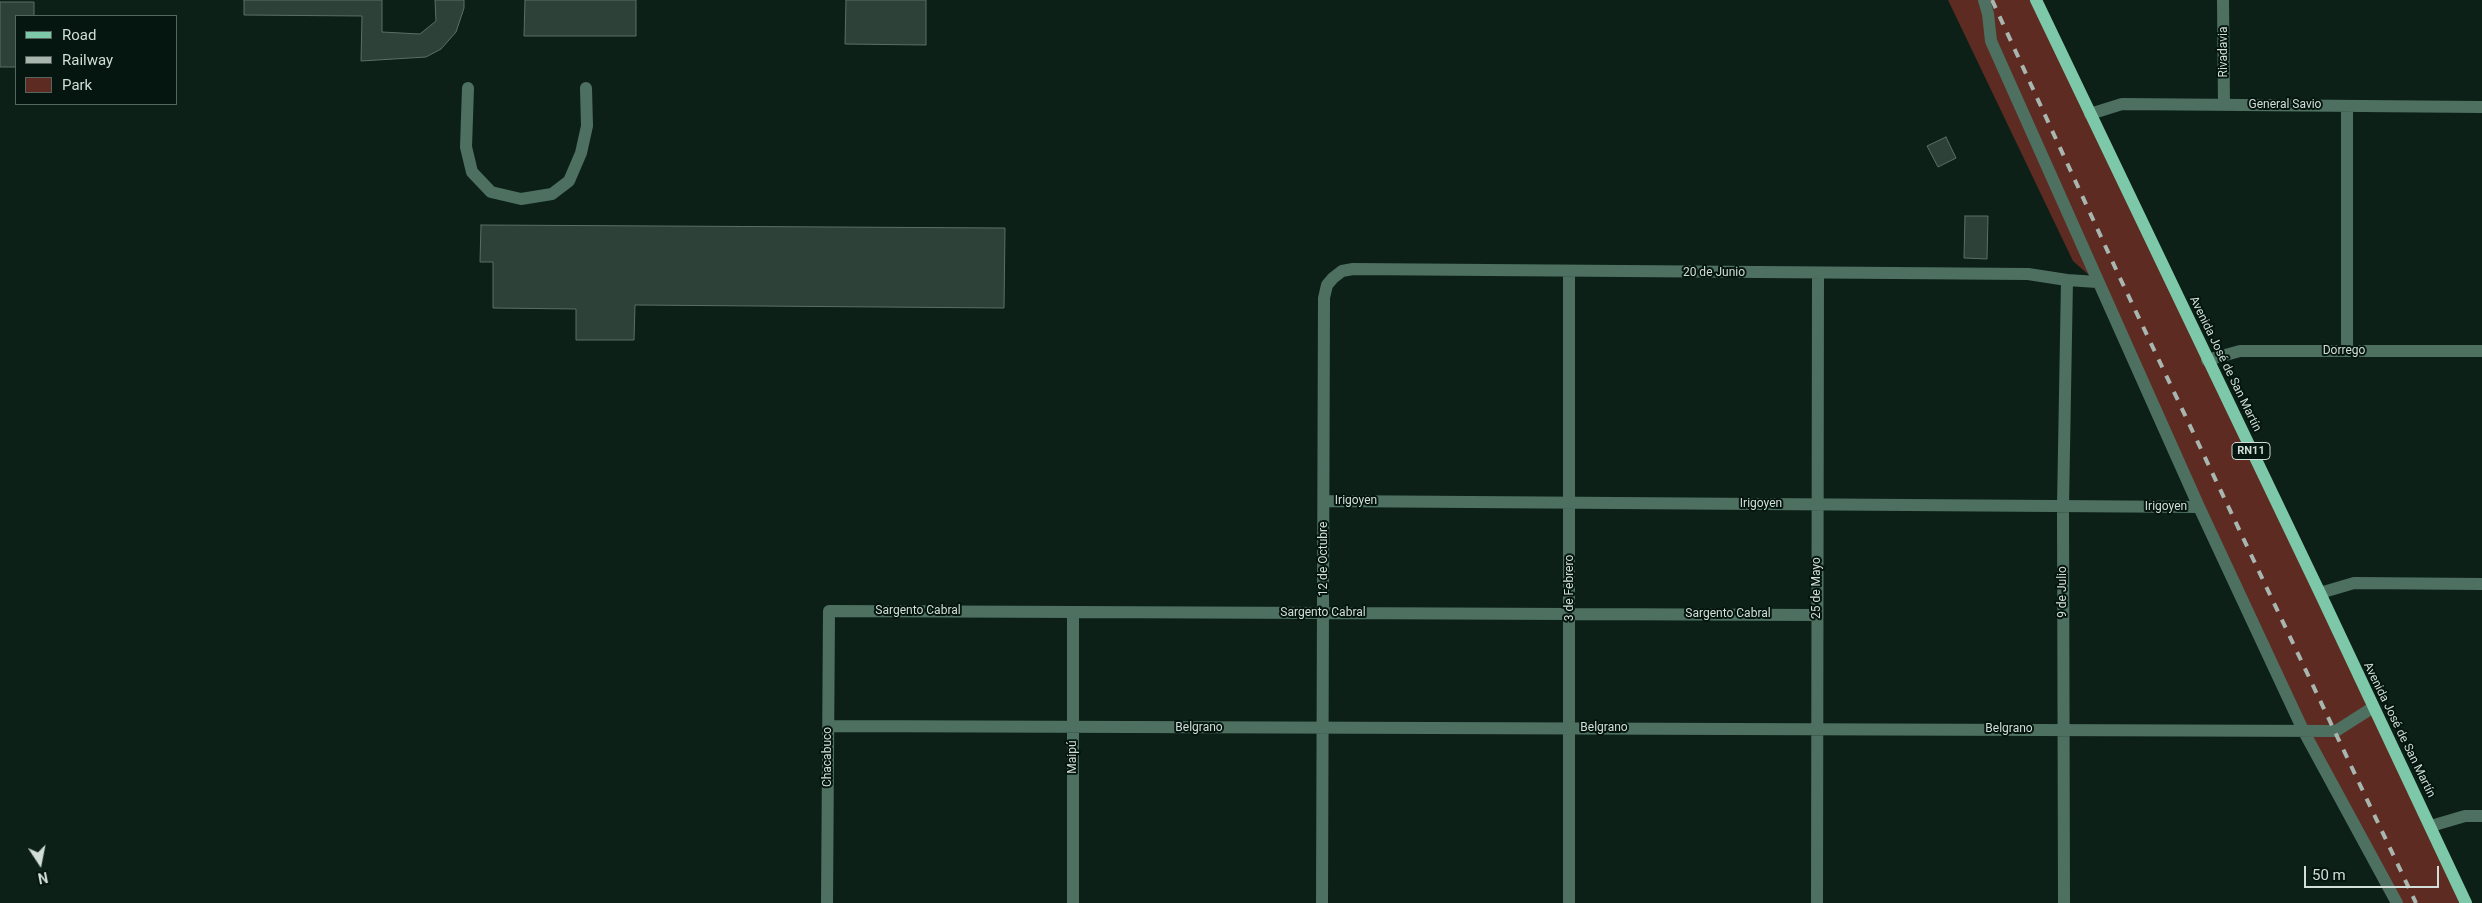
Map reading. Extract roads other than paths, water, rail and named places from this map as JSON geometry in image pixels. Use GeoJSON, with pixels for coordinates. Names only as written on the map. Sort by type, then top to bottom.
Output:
{"type":"FeatureCollection","features":[{"type":"Feature","properties":{"kind":"main road","name":"Avenida José de San Martín"},"geometry":{"type":"LineString","coordinates":[[2036,0],[2320,593],[2372,708],[2431,826],[2466,903]]}},
{"type":"Feature","properties":{"kind":"street"},"geometry":{"type":"LineString","coordinates":[[1984,0],[1988,14],[1991,42],[2199,507],[2303,730],[2397,903]]}},
{"type":"Feature","properties":{"kind":"street","name":"Rivadavia"},"geometry":{"type":"LineString","coordinates":[[2223,0],[2224,105]]}},
{"type":"Feature","properties":{"kind":"street"},"geometry":{"type":"LineString","coordinates":[[468,88],[466,147],[472,172],[491,192],[521,199],[552,194],[569,181],[581,153],[587,126],[586,88]]}},
{"type":"Feature","properties":{"kind":"street","name":"General Savio"},"geometry":{"type":"LineString","coordinates":[[2090,114],[2122,104],[2482,107]]}},
{"type":"Feature","properties":{"kind":"street"},"geometry":{"type":"LineString","coordinates":[[2347,106],[2347,351]]}},
{"type":"Feature","properties":{"kind":"street","name":"20 de Junio"},"geometry":{"type":"LineString","coordinates":[[1333,278],[1342,271],[1353,269],[2028,274],[2097,282]]}},
{"type":"Feature","properties":{"kind":"street","name":"3 de Febrero"},"geometry":{"type":"LineString","coordinates":[[1569,272],[1569,903]]}},
{"type":"Feature","properties":{"kind":"street","name":"25 de Mayo"},"geometry":{"type":"LineString","coordinates":[[1818,273],[1818,903]]}},
{"type":"Feature","properties":{"kind":"street","name":"12 de Octubre"},"geometry":{"type":"LineString","coordinates":[[1322,903],[1324,298],[1327,285],[1333,278]]}},
{"type":"Feature","properties":{"kind":"street","name":"9 de Julio"},"geometry":{"type":"LineString","coordinates":[[2064,903],[2063,506],[2067,280]]}},
{"type":"Feature","properties":{"kind":"street","name":"Dorrego"},"geometry":{"type":"LineString","coordinates":[[2207,360],[2240,350],[2482,352]]}},
{"type":"Feature","properties":{"kind":"street","name":"Irigoyen"},"geometry":{"type":"LineString","coordinates":[[1324,501],[2199,507]]}},
{"type":"Feature","properties":{"kind":"street"},"geometry":{"type":"LineString","coordinates":[[2320,593],[2354,583],[2482,584]]}},
{"type":"Feature","properties":{"kind":"street","name":"Sargento Cabral"},"geometry":{"type":"LineString","coordinates":[[829,611],[1817,615]]}},
{"type":"Feature","properties":{"kind":"street","name":"Chacabuco"},"geometry":{"type":"LineString","coordinates":[[828,903],[829,611]]}},
{"type":"Feature","properties":{"kind":"street","name":"Maipú"},"geometry":{"type":"LineString","coordinates":[[1073,612],[1073,903]]}},
{"type":"Feature","properties":{"kind":"street","name":"Belgrano"},"geometry":{"type":"LineString","coordinates":[[828,726],[2336,731],[2372,708]]}},
{"type":"Feature","properties":{"kind":"street"},"geometry":{"type":"LineString","coordinates":[[2431,826],[2465,816],[2482,816]]}},
{"type":"Feature","properties":{"kind":"railway"},"geometry":{"type":"LineString","coordinates":[[1992,0],[2120,278],[2416,903]]}}]}
